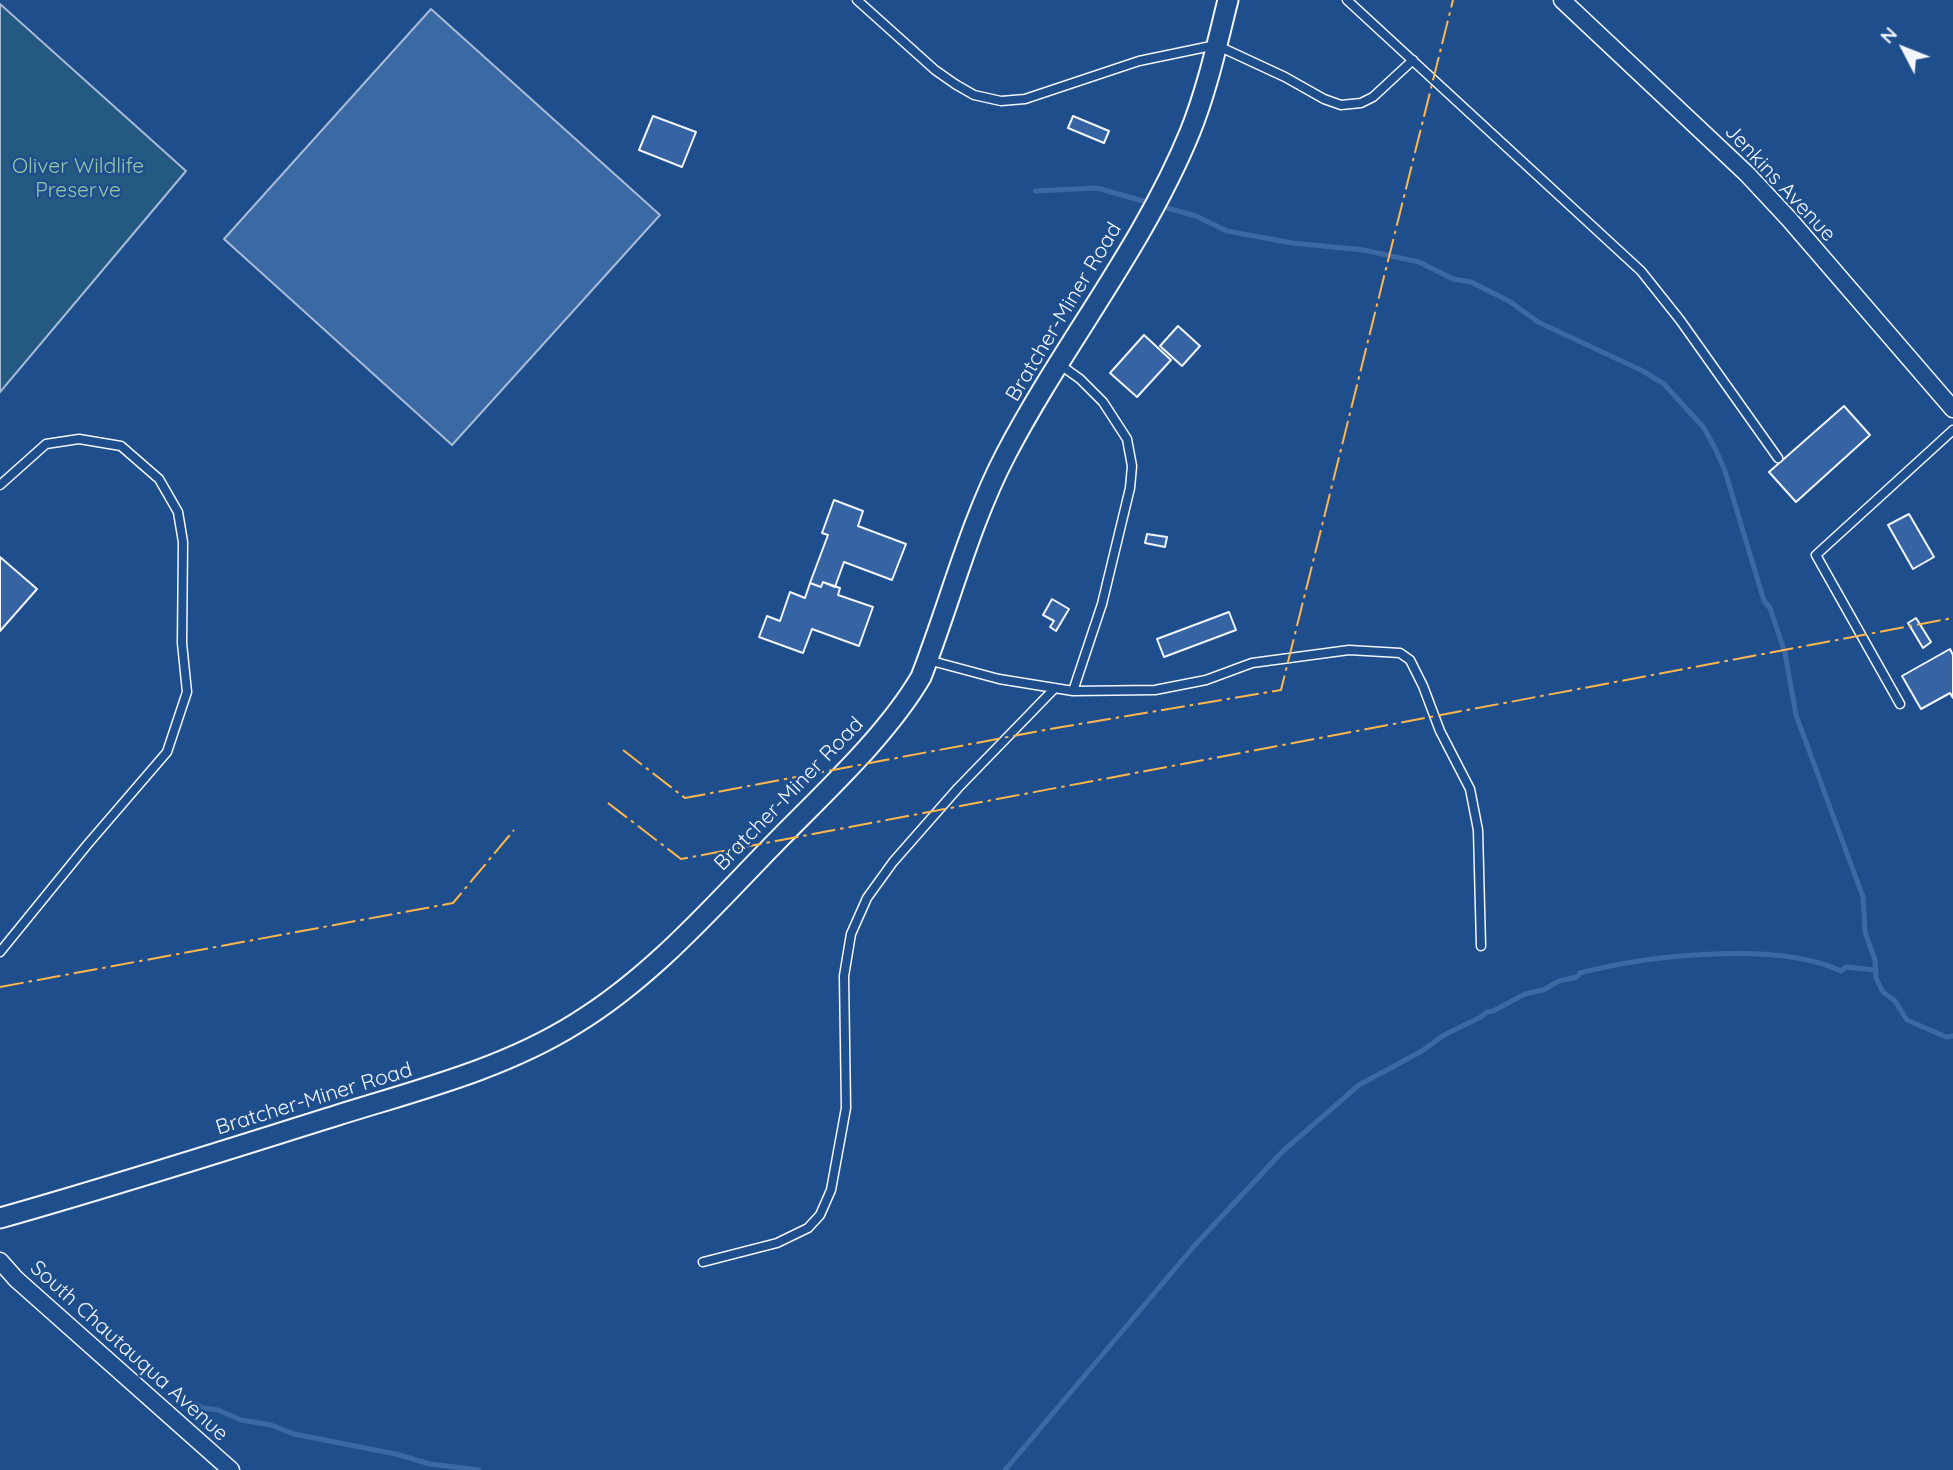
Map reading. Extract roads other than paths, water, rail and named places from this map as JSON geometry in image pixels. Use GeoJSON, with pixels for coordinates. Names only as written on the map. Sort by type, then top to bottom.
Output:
{"type":"FeatureCollection","features":[{"type":"Feature","properties":{"kind":"street","name":"Bratcher-Miner Road"},"geometry":{"type":"LineString","coordinates":[[0,1218],[94,1192],[454,1079],[522,1053],[575,1025],[644,974],[818,799],[912,694],[928,660],[966,549],[993,482],[1017,435],[1159,198],[1190,132],[1228,0]]}},
{"type":"Feature","properties":{"kind":"street","name":"Jenkins Avenue"},"geometry":{"type":"LineString","coordinates":[[1562,0],[1747,174],[1953,409]]}},
{"type":"Feature","properties":{"kind":"street","name":"South Chautauqua Avenue"},"geometry":{"type":"LineString","coordinates":[[0,1261],[16,1279],[232,1470]]}},
{"type":"Feature","properties":{"kind":"lane"},"geometry":{"type":"LineString","coordinates":[[857,0],[935,70],[974,95],[1001,101],[1025,99],[1139,61],[1216,45],[1285,77],[1324,99],[1341,104],[1361,103],[1373,97],[1413,61]]}},
{"type":"Feature","properties":{"kind":"lane"},"geometry":{"type":"LineString","coordinates":[[1347,0],[1641,271],[1680,320],[1778,458]]}},
{"type":"Feature","properties":{"kind":"lane"},"geometry":{"type":"LineString","coordinates":[[1059,364],[1080,379],[1103,402],[1127,439],[1132,466],[1130,488],[1102,604],[1073,691]]}},
{"type":"Feature","properties":{"kind":"lane"},"geometry":{"type":"LineString","coordinates":[[1900,704],[1816,555],[1953,430]]}},
{"type":"Feature","properties":{"kind":"lane"},"geometry":{"type":"LineString","coordinates":[[0,485],[46,444],[79,439],[121,446],[159,479],[178,512],[183,542],[182,643],[187,692],[167,752],[0,952]]}},
{"type":"Feature","properties":{"kind":"lane"},"geometry":{"type":"LineString","coordinates":[[928,660],[999,679],[1073,691],[1155,690],[1206,680],[1252,663],[1349,650],[1400,653],[1410,660],[1440,731],[1470,789],[1478,830],[1481,946]]}},
{"type":"Feature","properties":{"kind":"lane"},"geometry":{"type":"LineString","coordinates":[[704,1262],[777,1243],[808,1228],[820,1215],[831,1190],[846,1108],[844,976],[851,934],[867,898],[893,862],[958,788],[1055,688]]}},
{"type":"Feature","properties":{"kind":"waterway"},"geometry":{"type":"LineString","coordinates":[[1035,191],[1097,188],[1150,203]]}},
{"type":"Feature","properties":{"kind":"waterway"},"geometry":{"type":"LineString","coordinates":[[1160,206],[1196,216],[1227,231],[1292,243],[1364,250],[1419,262],[1453,279],[1471,282],[1509,301],[1538,322],[1643,371],[1664,384],[1704,428],[1725,471],[1764,601],[1770,608],[1785,653],[1796,715],[1863,897],[1865,932],[1875,960],[1876,978],[1883,992],[1895,1001],[1907,1020],[1946,1037],[1953,1036]]}},
{"type":"Feature","properties":{"kind":"waterway"},"geometry":{"type":"LineString","coordinates":[[1005,1470],[1195,1245],[1283,1151],[1359,1085],[1422,1051],[1444,1035],[1525,994],[1543,990],[1559,981],[1577,977],[1580,973],[1641,961],[1713,954],[1749,954],[1783,956],[1815,962],[1841,971],[1846,967],[1875,970]]}},
{"type":"Feature","properties":{"kind":"waterway"},"geometry":{"type":"LineString","coordinates":[[183,1403],[191,1402],[202,1408],[218,1410],[241,1420],[271,1425],[294,1434],[396,1454],[430,1464],[479,1470]]}},
{"type":"Feature","properties":{"kind":"park label","name":"Oliver Wildlife Preserve"},"geometry":{"type":"Point","coordinates":[78,179]}}]}
